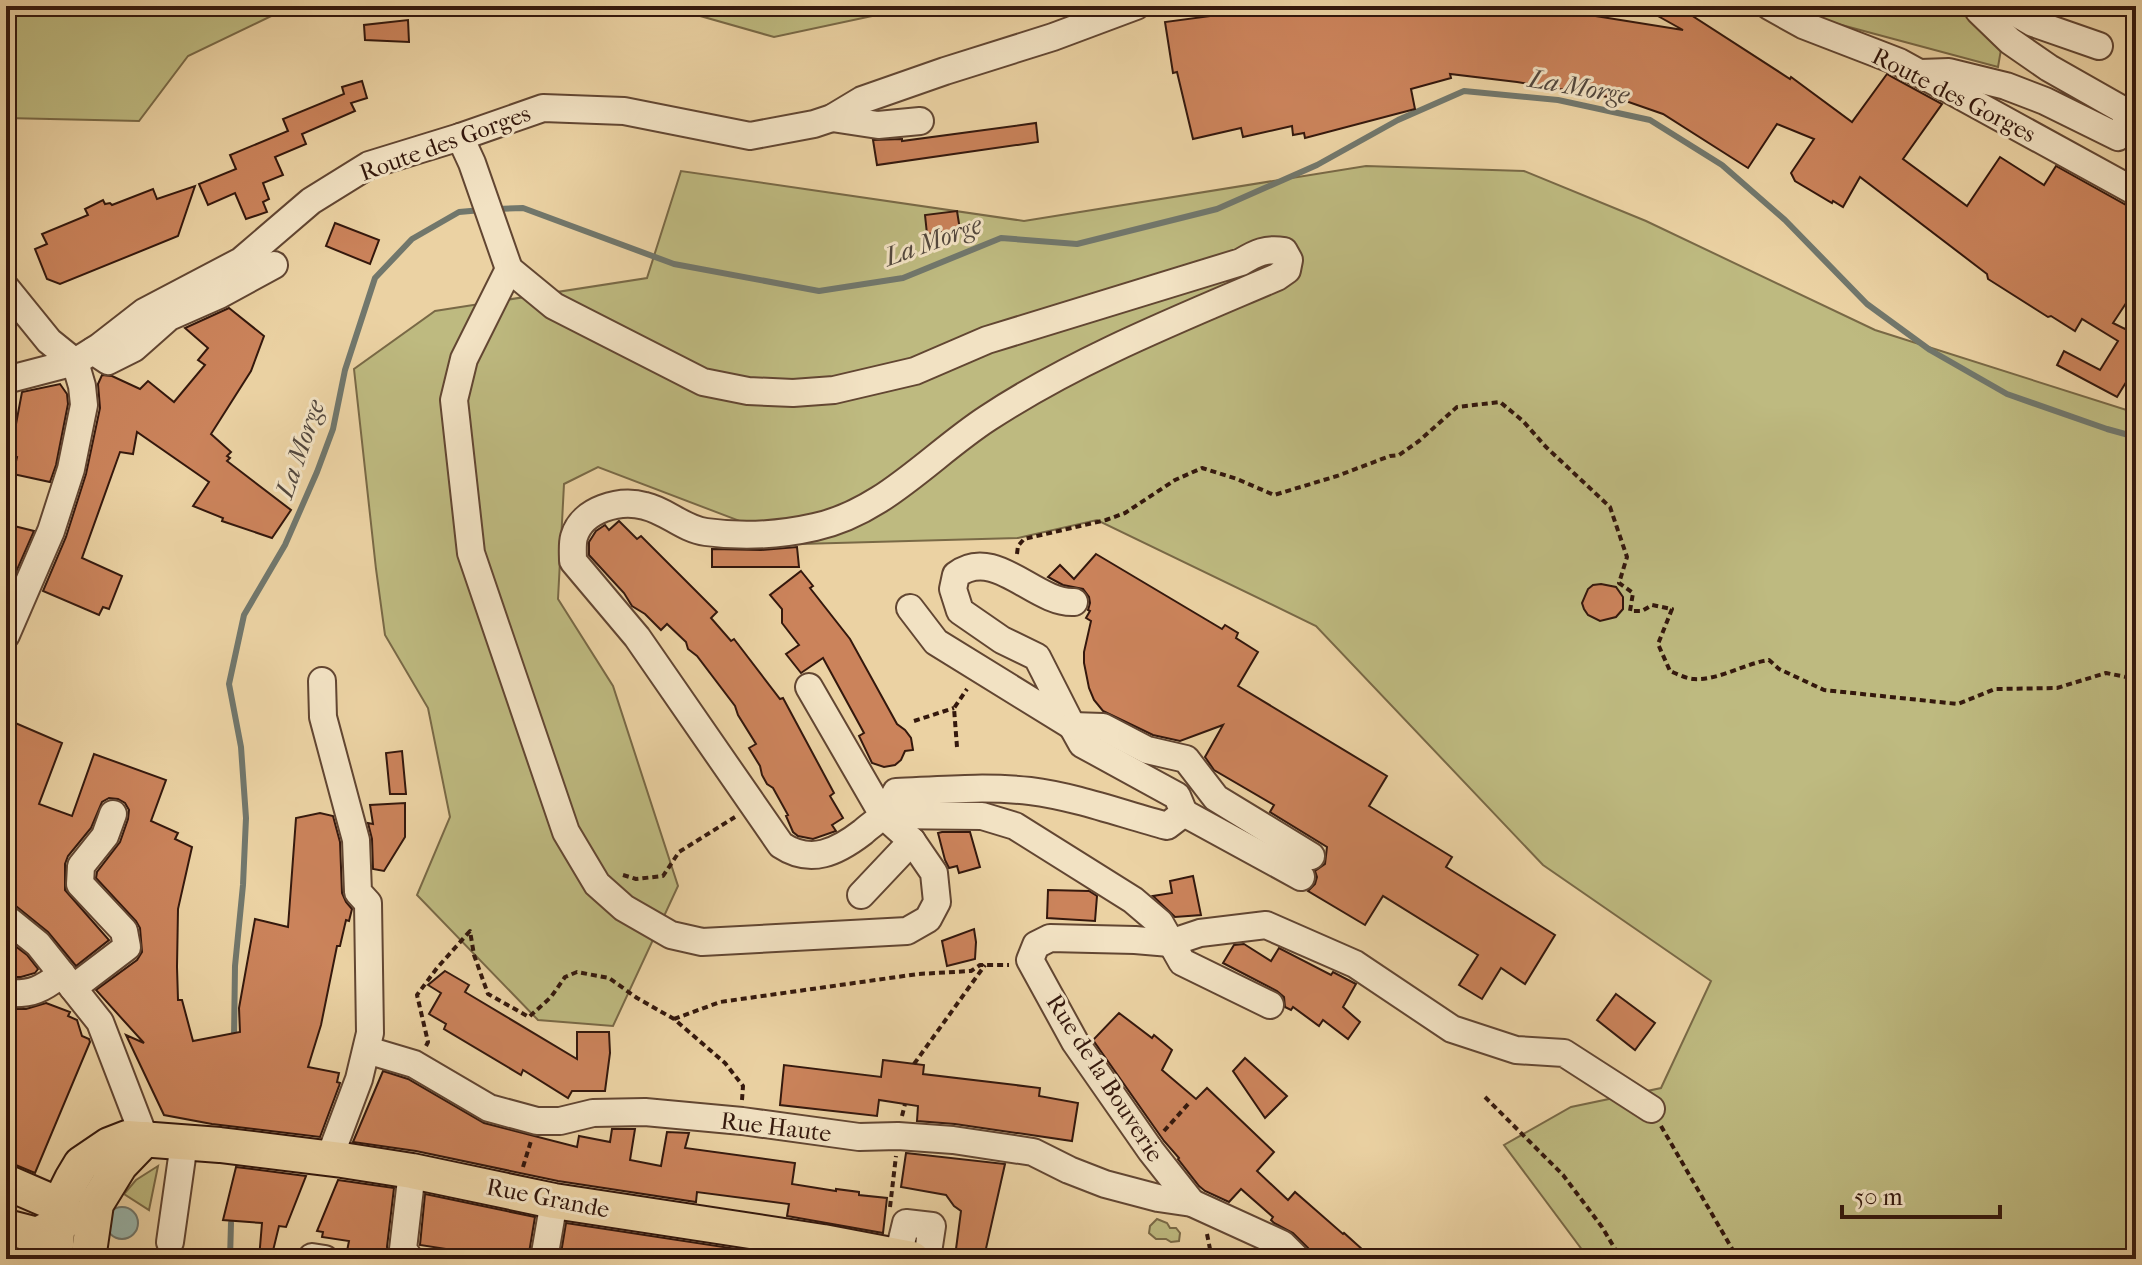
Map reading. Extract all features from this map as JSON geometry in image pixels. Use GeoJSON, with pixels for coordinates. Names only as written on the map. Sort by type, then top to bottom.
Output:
{"type":"FeatureCollection","features":[{"type":"Feature","properties":{"kind":"main road","name":"Rue Grande"},"geometry":{"type":"LineString","coordinates":[[57,1240],[81,1164],[109,1145],[127,1138],[230,1146],[412,1171],[554,1201],[901,1256]]}},
{"type":"Feature","properties":{"kind":"main road"},"geometry":{"type":"LineString","coordinates":[[6,1182],[57,1240]]}},
{"type":"Feature","properties":{"kind":"street","name":"Route des Gorges"},"geometry":{"type":"LineString","coordinates":[[84,356],[144,312],[241,261],[311,201],[369,165],[543,108],[624,111],[750,136],[814,124],[832,118],[862,100],[1136,6]]}},
{"type":"Feature","properties":{"kind":"street","name":"Route des Gorges"},"geometry":{"type":"LineString","coordinates":[[1769,6],[1803,25],[1921,73],[2136,192]]}},
{"type":"Feature","properties":{"kind":"street"},"geometry":{"type":"LineString","coordinates":[[1921,73],[1949,72],[2006,86],[2045,101],[2118,137],[2130,127],[2123,110],[2049,68],[2010,41],[1979,11],[1981,6]]}},
{"type":"Feature","properties":{"kind":"street"},"geometry":{"type":"LineString","coordinates":[[2004,6],[2033,23],[2099,46]]}},
{"type":"Feature","properties":{"kind":"street"},"geometry":{"type":"LineString","coordinates":[[832,118],[878,125],[920,121]]}},
{"type":"Feature","properties":{"kind":"street"},"geometry":{"type":"LineString","coordinates":[[460,137],[506,260],[554,306],[703,382],[748,391],[793,393],[834,390],[915,371],[987,340],[1241,262],[1257,252],[1273,249],[1284,251],[1289,260],[1287,270],[1277,277],[1134,339],[1049,381],[987,418],[891,493],[856,512],[818,527],[773,534],[707,532],[691,529],[646,506],[620,504],[601,509],[584,520],[574,537],[573,561],[637,637],[781,845],[791,851],[807,855],[824,854],[844,847],[883,815],[896,792],[974,788],[1030,791],[1074,799],[1167,826],[1184,813]]}},
{"type":"Feature","properties":{"kind":"street"},"geometry":{"type":"LineString","coordinates":[[506,260],[464,359],[454,400],[471,553],[566,832],[597,884],[624,908],[671,935],[702,942],[907,931],[928,919],[937,902],[934,873],[912,841],[883,815],[809,687]]}},
{"type":"Feature","properties":{"kind":"street"},"geometry":{"type":"LineString","coordinates":[[6,288],[49,341],[84,356],[108,361],[134,348],[169,317],[219,295],[274,265]]}},
{"type":"Feature","properties":{"kind":"street"},"geometry":{"type":"LineString","coordinates":[[6,380],[84,356]]}},
{"type":"Feature","properties":{"kind":"street"},"geometry":{"type":"LineString","coordinates":[[6,635],[51,531],[71,469],[84,405],[84,356]]}},
{"type":"Feature","properties":{"kind":"street"},"geometry":{"type":"LineString","coordinates":[[910,608],[936,642],[1072,726],[1103,727],[1147,750],[1186,759],[1216,798],[1306,866],[1184,813],[1177,796],[1082,744],[1072,726],[1037,657],[1002,640],[960,611],[953,589],[956,575],[961,571],[973,566],[985,566],[1062,602],[1074,602]]}},
{"type":"Feature","properties":{"kind":"street"},"geometry":{"type":"LineString","coordinates":[[322,681],[323,717],[356,840],[358,892],[368,903],[370,1033],[359,1079],[329,1159]]}},
{"type":"Feature","properties":{"kind":"street"},"geometry":{"type":"LineString","coordinates":[[6,993],[24,995],[68,981],[127,947],[124,931],[80,884],[81,866],[105,836],[113,814]]}},
{"type":"Feature","properties":{"kind":"street"},"geometry":{"type":"LineString","coordinates":[[883,815],[982,816],[1015,826],[1133,900],[1160,923],[1182,962],[1270,1005]]}},
{"type":"Feature","properties":{"kind":"street"},"geometry":{"type":"LineString","coordinates":[[861,895],[912,841]]}},
{"type":"Feature","properties":{"kind":"street"},"geometry":{"type":"LineString","coordinates":[[6,918],[38,944],[100,1022],[145,1139]]}},
{"type":"Feature","properties":{"kind":"street"},"geometry":{"type":"LineString","coordinates":[[1030,960],[1036,945],[1050,938],[1170,943],[1200,933],[1266,925],[1355,964],[1452,1029],[1516,1050],[1564,1053],[1651,1109]]}},
{"type":"Feature","properties":{"kind":"street","name":"Rue de la Bouverie"},"geometry":{"type":"LineString","coordinates":[[1030,960],[1075,1042],[1146,1144],[1192,1203]]}},
{"type":"Feature","properties":{"kind":"street","name":"Rue Haute"},"geometry":{"type":"LineString","coordinates":[[367,1050],[414,1064],[489,1108],[537,1121],[560,1121],[593,1113],[645,1112],[859,1137],[953,1140],[1033,1152],[1105,1184],[1192,1203]]}},
{"type":"Feature","properties":{"kind":"street"},"geometry":{"type":"LineString","coordinates":[[170,1242],[184,1143]]}},
{"type":"Feature","properties":{"kind":"street"},"geometry":{"type":"LineString","coordinates":[[410,1259],[403,1249],[412,1171]]}},
{"type":"Feature","properties":{"kind":"street"},"geometry":{"type":"LineString","coordinates":[[544,1259],[554,1201]]}},
{"type":"Feature","properties":{"kind":"street"},"geometry":{"type":"LineString","coordinates":[[1192,1203],[1282,1244],[1297,1259]]}},
{"type":"Feature","properties":{"kind":"path"},"geometry":{"type":"LineString","coordinates":[[1010,557],[1017,557],[1018,546],[1024,539],[1125,513],[1175,480],[1202,468],[1274,495],[1399,455],[1457,407],[1500,402],[1610,507],[1627,557],[1619,583],[1633,593],[1630,611],[1642,611],[1652,605],[1672,609],[1658,644],[1670,671],[1695,679],[1769,660],[1779,669],[1824,690],[1958,704],[1995,689],[2057,688],[2106,673],[2136,679]]}},
{"type":"Feature","properties":{"kind":"path"},"geometry":{"type":"LineString","coordinates":[[914,721],[954,708],[972,683]]}},
{"type":"Feature","properties":{"kind":"path"},"geometry":{"type":"LineString","coordinates":[[954,708],[957,747]]}},
{"type":"Feature","properties":{"kind":"path"},"geometry":{"type":"LineString","coordinates":[[597,884],[613,872],[636,879],[663,876],[679,852],[754,805]]}},
{"type":"Feature","properties":{"kind":"path"},"geometry":{"type":"LineString","coordinates":[[414,1064],[428,1042],[417,995],[470,931],[474,955],[488,994],[529,1017],[551,997],[565,977],[577,972],[609,978],[674,1019],[725,1063],[743,1086],[742,1121]]}},
{"type":"Feature","properties":{"kind":"path"},"geometry":{"type":"LineString","coordinates":[[674,1019],[720,1002],[918,974],[971,971],[986,964],[1022,965],[1030,960]]}},
{"type":"Feature","properties":{"kind":"path"},"geometry":{"type":"LineString","coordinates":[[914,1064],[986,964]]}},
{"type":"Feature","properties":{"kind":"path"},"geometry":{"type":"LineString","coordinates":[[1485,1097],[1563,1175],[1602,1227],[1621,1259]]}},
{"type":"Feature","properties":{"kind":"path"},"geometry":{"type":"LineString","coordinates":[[1146,1144],[1157,1138],[1190,1102]]}},
{"type":"Feature","properties":{"kind":"path"},"geometry":{"type":"LineString","coordinates":[[1651,1109],[1738,1259]]}},
{"type":"Feature","properties":{"kind":"path"},"geometry":{"type":"LineString","coordinates":[[515,1192],[537,1121]]}},
{"type":"Feature","properties":{"kind":"path"},"geometry":{"type":"LineString","coordinates":[[203,1256],[270,1256]]}},
{"type":"Feature","properties":{"kind":"shaded area"},"geometry":{"type":"Polygon","coordinates":[[[6,6],[292,6],[188,56],[139,121],[6,118],[6,6]]]}},
{"type":"Feature","properties":{"kind":"shaded area"},"geometry":{"type":"Polygon","coordinates":[[[665,6],[919,6],[774,37],[665,6]]]}},
{"type":"Feature","properties":{"kind":"shaded area"},"geometry":{"type":"Polygon","coordinates":[[[1784,6],[1986,6],[2003,38],[1998,67],[1808,16],[1784,6]]]}},
{"type":"Feature","properties":{"kind":"shaded area"},"geometry":{"type":"Polygon","coordinates":[[[1366,166],[1524,171],[1646,221],[1875,330],[2136,413],[2136,1259],[1589,1259],[1504,1145],[1571,1107],[1661,1088],[1711,981],[1543,865],[1316,626],[1097,520],[1018,538],[800,544],[598,467],[564,484],[558,599],[613,686],[678,886],[613,1026],[538,1020],[417,895],[450,817],[428,708],[385,635],[354,369],[435,311],[647,278],[681,171],[1024,221],[1366,166]]]}},
{"type":"Feature","properties":{"kind":"shaded area"},"geometry":{"type":"Polygon","coordinates":[[[158,1166],[149,1210],[124,1194],[136,1180],[158,1166]]]}},
{"type":"Feature","properties":{"kind":"shaded area"},"geometry":{"type":"Polygon","coordinates":[[[1157,1219],[1167,1223],[1170,1228],[1176,1228],[1180,1233],[1179,1241],[1156,1239],[1149,1233],[1150,1226],[1157,1219]]]}},
{"type":"Feature","properties":{"kind":"water"},"geometry":{"type":"Polygon","coordinates":[[[122,1207],[133,1212],[138,1223],[133,1234],[122,1239],[111,1234],[106,1223],[111,1212],[122,1207]]]}},
{"type":"Feature","properties":{"kind":"building"},"geometry":{"type":"Polygon","coordinates":[[[1224,6],[1533,6],[1683,30],[1640,6],[1677,6],[1791,77],[1852,122],[1887,74],[1942,104],[1903,159],[1967,206],[2000,157],[2044,185],[2056,166],[2136,208],[2136,288],[2113,323],[2125,329],[2136,311],[2136,366],[2117,397],[2057,365],[2064,351],[2100,370],[2118,341],[2082,319],[2075,331],[1988,279],[1987,274],[1860,177],[1843,207],[1795,181],[1791,173],[1814,139],[1777,124],[1748,168],[1663,114],[1620,99],[1450,74],[1451,78],[1411,89],[1415,109],[1305,138],[1304,133],[1293,135],[1292,126],[1243,137],[1241,128],[1193,139],[1177,72],[1173,73],[1165,22],[1226,14],[1224,6]]]}},
{"type":"Feature","properties":{"kind":"building"},"geometry":{"type":"Polygon","coordinates":[[[408,20],[409,42],[365,40],[364,25],[408,20]]]}},
{"type":"Feature","properties":{"kind":"building"},"geometry":{"type":"Polygon","coordinates":[[[362,81],[367,98],[351,103],[355,111],[302,134],[306,144],[275,157],[283,175],[263,183],[269,199],[263,202],[267,212],[246,219],[235,193],[208,205],[199,184],[236,169],[230,155],[288,131],[283,119],[344,94],[342,87],[362,81]]]}},
{"type":"Feature","properties":{"kind":"building"},"geometry":{"type":"Polygon","coordinates":[[[1036,123],[1038,142],[877,165],[873,140],[902,141],[1036,123]]]}},
{"type":"Feature","properties":{"kind":"building"},"geometry":{"type":"Polygon","coordinates":[[[195,186],[178,236],[60,284],[47,279],[35,249],[47,244],[42,234],[88,215],[85,209],[103,200],[105,204],[112,205],[153,189],[157,199],[195,186]]]}},
{"type":"Feature","properties":{"kind":"building"},"geometry":{"type":"Polygon","coordinates":[[[957,211],[960,230],[927,234],[925,215],[957,211]]]}},
{"type":"Feature","properties":{"kind":"building"},"geometry":{"type":"Polygon","coordinates":[[[335,223],[379,240],[370,264],[326,246],[335,223]]]}},
{"type":"Feature","properties":{"kind":"building"},"geometry":{"type":"Polygon","coordinates":[[[229,308],[264,336],[251,371],[211,434],[231,452],[227,461],[291,510],[272,538],[222,521],[223,518],[193,506],[209,482],[137,432],[133,454],[120,452],[82,558],[122,576],[109,609],[103,607],[99,615],[43,591],[66,537],[86,474],[100,408],[98,384],[102,375],[112,376],[140,389],[148,381],[174,402],[205,365],[198,360],[208,348],[185,328],[229,308]]]}},
{"type":"Feature","properties":{"kind":"building"},"geometry":{"type":"Polygon","coordinates":[[[60,384],[67,394],[68,404],[50,482],[13,474],[17,457],[10,456],[22,392],[60,384]]]}},
{"type":"Feature","properties":{"kind":"building"},"geometry":{"type":"Polygon","coordinates":[[[619,521],[637,539],[641,536],[717,612],[711,618],[731,641],[734,639],[780,699],[783,698],[834,793],[830,796],[843,818],[832,825],[836,831],[813,839],[793,832],[788,815],[773,788],[767,784],[749,748],[756,744],[735,706],[697,656],[688,649],[686,642],[667,624],[661,630],[632,606],[589,555],[589,542],[596,531],[605,525],[609,530],[619,521]]]}},
{"type":"Feature","properties":{"kind":"building"},"geometry":{"type":"Polygon","coordinates":[[[6,524],[34,531],[6,595],[6,524]]]}},
{"type":"Feature","properties":{"kind":"building"},"geometry":{"type":"Polygon","coordinates":[[[797,547],[799,567],[712,567],[712,549],[797,547]]]}},
{"type":"Feature","properties":{"kind":"building"},"geometry":{"type":"Polygon","coordinates":[[[1096,554],[1222,629],[1225,625],[1238,633],[1236,638],[1258,652],[1238,686],[1387,776],[1369,806],[1452,857],[1446,867],[1555,935],[1525,984],[1501,968],[1482,999],[1459,985],[1478,955],[1383,896],[1365,925],[1308,891],[1315,884],[1315,871],[1325,864],[1327,847],[1270,812],[1274,805],[1214,770],[1205,757],[1223,725],[1180,741],[1153,735],[1103,711],[1089,688],[1084,663],[1091,621],[1086,618],[1090,611],[1089,597],[1083,589],[1063,585],[1048,577],[1060,565],[1074,579],[1096,554]]]}},
{"type":"Feature","properties":{"kind":"building"},"geometry":{"type":"Polygon","coordinates":[[[801,571],[813,586],[810,588],[850,639],[897,724],[911,738],[913,750],[905,751],[895,765],[884,767],[872,763],[859,736],[864,733],[823,658],[801,673],[786,654],[799,645],[782,623],[782,609],[770,595],[801,571]]]}},
{"type":"Feature","properties":{"kind":"building"},"geometry":{"type":"Polygon","coordinates":[[[1601,584],[1616,587],[1623,597],[1623,609],[1616,617],[1600,621],[1588,615],[1582,603],[1588,589],[1601,584]]]}},
{"type":"Feature","properties":{"kind":"building"},"geometry":{"type":"Polygon","coordinates":[[[6,719],[62,743],[39,804],[72,816],[94,754],[166,780],[151,821],[178,833],[175,839],[192,847],[178,909],[177,967],[178,1000],[182,1000],[193,1041],[240,1032],[239,1008],[255,919],[288,927],[296,818],[320,813],[333,816],[340,842],[342,893],[352,909],[340,946],[337,946],[321,1025],[308,1067],[339,1073],[337,1082],[340,1083],[320,1137],[164,1115],[126,1035],[144,1043],[96,990],[137,960],[142,952],[140,928],[136,921],[96,878],[97,872],[120,842],[129,810],[118,799],[109,798],[102,802],[91,828],[65,864],[65,890],[109,940],[76,966],[48,932],[16,906],[6,902],[6,719]]]}},
{"type":"Feature","properties":{"kind":"building"},"geometry":{"type":"Polygon","coordinates":[[[402,751],[406,794],[390,794],[386,753],[402,751]]]}},
{"type":"Feature","properties":{"kind":"building"},"geometry":{"type":"Polygon","coordinates":[[[405,803],[405,837],[384,871],[373,869],[368,823],[373,824],[370,805],[405,803]]]}},
{"type":"Feature","properties":{"kind":"building"},"geometry":{"type":"Polygon","coordinates":[[[970,832],[980,867],[959,873],[957,866],[949,868],[938,833],[970,832]]]}},
{"type":"Feature","properties":{"kind":"building"},"geometry":{"type":"Polygon","coordinates":[[[1193,876],[1201,915],[1175,917],[1153,896],[1172,893],[1170,881],[1193,876]]]}},
{"type":"Feature","properties":{"kind":"building"},"geometry":{"type":"Polygon","coordinates":[[[1048,890],[1089,891],[1097,896],[1095,921],[1047,918],[1048,890]]]}},
{"type":"Feature","properties":{"kind":"building"},"geometry":{"type":"Polygon","coordinates":[[[974,929],[975,959],[947,966],[942,941],[974,929]]]}},
{"type":"Feature","properties":{"kind":"building"},"geometry":{"type":"Polygon","coordinates":[[[6,939],[27,955],[38,969],[35,973],[6,977],[6,939]]]}},
{"type":"Feature","properties":{"kind":"building"},"geometry":{"type":"Polygon","coordinates":[[[1244,944],[1271,961],[1279,948],[1331,975],[1333,972],[1356,984],[1343,1007],[1360,1022],[1348,1039],[1323,1020],[1319,1026],[1293,1007],[1291,1010],[1285,1007],[1284,997],[1277,991],[1223,963],[1234,945],[1244,944]]]}},
{"type":"Feature","properties":{"kind":"building"},"geometry":{"type":"Polygon","coordinates":[[[445,971],[469,985],[465,992],[577,1059],[577,1032],[609,1032],[610,1053],[605,1091],[572,1091],[568,1098],[523,1070],[521,1075],[444,1029],[446,1024],[429,1014],[441,993],[428,985],[445,971]]]}},
{"type":"Feature","properties":{"kind":"building"},"geometry":{"type":"Polygon","coordinates":[[[1616,994],[1655,1023],[1635,1050],[1597,1020],[1616,994]]]}},
{"type":"Feature","properties":{"kind":"building"},"geometry":{"type":"Polygon","coordinates":[[[46,1003],[70,1012],[68,1016],[77,1020],[82,1036],[90,1042],[35,1173],[6,1161],[6,1009],[26,1009],[46,1003]]]}},
{"type":"Feature","properties":{"kind":"building"},"geometry":{"type":"Polygon","coordinates":[[[1119,1013],[1172,1050],[1162,1070],[1196,1099],[1207,1088],[1274,1152],[1257,1171],[1288,1200],[1295,1192],[1363,1250],[1354,1259],[1316,1259],[1293,1233],[1274,1223],[1271,1220],[1273,1217],[1241,1189],[1229,1202],[1199,1186],[1093,1040],[1119,1013]]]}},
{"type":"Feature","properties":{"kind":"building"},"geometry":{"type":"Polygon","coordinates":[[[1245,1058],[1287,1096],[1265,1118],[1233,1071],[1245,1058]]]}},
{"type":"Feature","properties":{"kind":"building"},"geometry":{"type":"Polygon","coordinates":[[[883,1060],[924,1065],[923,1074],[1040,1088],[1039,1096],[1078,1103],[1072,1141],[917,1121],[918,1106],[879,1100],[877,1116],[780,1105],[784,1065],[881,1077],[883,1060]]]}},
{"type":"Feature","properties":{"kind":"building"},"geometry":{"type":"Polygon","coordinates":[[[383,1071],[408,1079],[484,1123],[577,1147],[579,1136],[610,1142],[612,1129],[635,1129],[630,1160],[661,1166],[667,1132],[689,1133],[685,1148],[795,1163],[792,1184],[887,1198],[883,1233],[787,1216],[789,1204],[697,1192],[696,1202],[558,1181],[416,1151],[353,1142],[383,1071]]]}},
{"type":"Feature","properties":{"kind":"building"},"geometry":{"type":"Polygon","coordinates":[[[906,1153],[1005,1164],[985,1253],[956,1249],[961,1211],[946,1195],[901,1187],[906,1153]]]}},
{"type":"Feature","properties":{"kind":"building"},"geometry":{"type":"Polygon","coordinates":[[[236,1167],[306,1176],[286,1227],[279,1226],[271,1259],[259,1259],[262,1223],[223,1220],[236,1167]]]}},
{"type":"Feature","properties":{"kind":"building"},"geometry":{"type":"Polygon","coordinates":[[[338,1180],[394,1188],[387,1247],[390,1259],[368,1259],[369,1256],[347,1251],[349,1241],[322,1237],[323,1232],[317,1231],[338,1180]]]}},
{"type":"Feature","properties":{"kind":"building"},"geometry":{"type":"Polygon","coordinates":[[[425,1194],[535,1217],[528,1259],[452,1259],[453,1250],[420,1245],[425,1194]]]}},
{"type":"Feature","properties":{"kind":"building"},"geometry":{"type":"Polygon","coordinates":[[[566,1223],[763,1253],[762,1259],[560,1259],[566,1223]]]}},
{"type":"Feature","properties":{"kind":"waterway","name":"La Morge"},"geometry":{"type":"LineString","coordinates":[[497,209],[523,208],[674,264],[819,291],[903,278],[1001,238],[1077,244],[1217,209],[1317,165],[1398,120],[1464,91],[1558,100],[1650,120],[1722,165],[1785,220],[1867,304],[1930,350],[2007,394],[2136,437]]}},
{"type":"Feature","properties":{"kind":"waterway","name":"La Morge"},"geometry":{"type":"LineString","coordinates":[[234,1038],[235,966],[246,818],[241,747],[229,684],[244,615],[285,545],[317,472],[333,429],[345,370],[375,278],[412,239],[459,212],[482,210]]}},
{"type":"Feature","properties":{"kind":"waterway","name":"La Morge"},"geometry":{"type":"LineString","coordinates":[[230,1259],[231,1223]]}}]}
